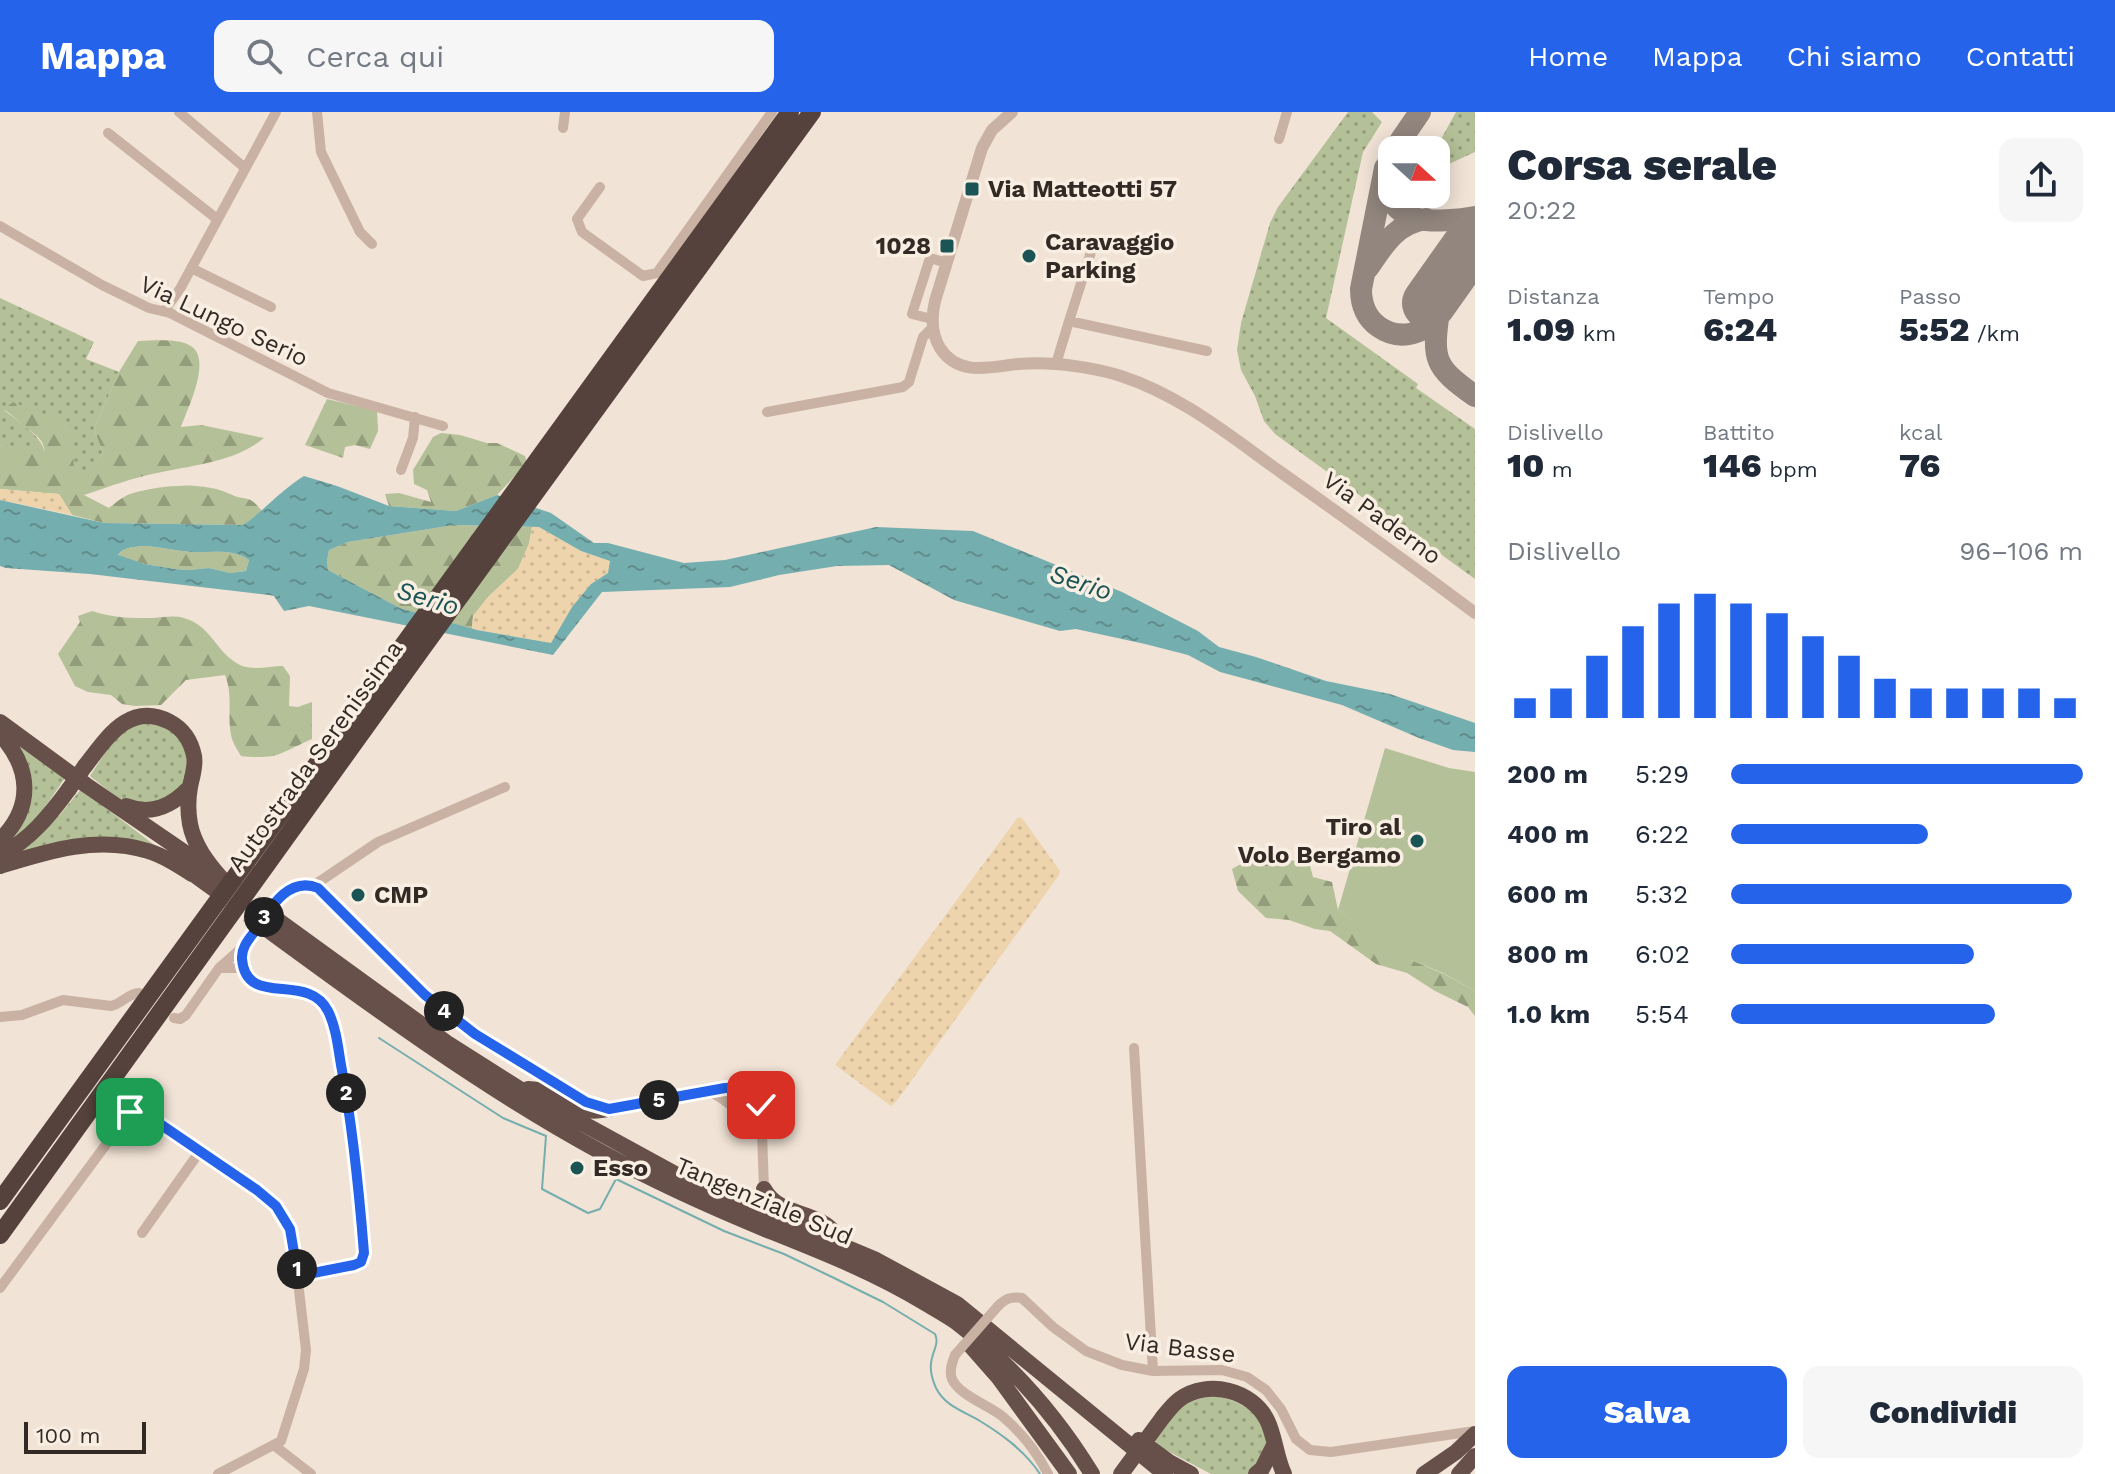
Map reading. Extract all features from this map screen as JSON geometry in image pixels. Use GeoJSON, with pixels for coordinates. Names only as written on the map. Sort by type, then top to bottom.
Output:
{"type":"FeatureCollection","features":[{"type":"Feature","properties":{"kind":"highway","name":"Autostrada Serenissima"},"geometry":{"type":"LineString","coordinates":[[0,1235],[412,649],[528,473],[790,112]]}},
{"type":"Feature","properties":{"kind":"highway","name":"Autostrada Serenissima"},"geometry":{"type":"LineString","coordinates":[[0,1201],[412,649],[549,474],[812,112]]}},
{"type":"Feature","properties":{"kind":"highway"},"geometry":{"type":"LineString","coordinates":[[0,855],[39,826],[77,787],[85,766],[110,734],[126,721],[137,717],[157,717],[175,725],[191,744],[195,763],[188,815],[192,834],[217,884]]}},
{"type":"Feature","properties":{"kind":"highway"},"geometry":{"type":"LineString","coordinates":[[0,722],[77,787],[192,874]]}},
{"type":"Feature","properties":{"kind":"highway"},"geometry":{"type":"LineString","coordinates":[[0,734],[14,752],[25,788],[18,817],[0,840]]}},
{"type":"Feature","properties":{"kind":"highway"},"geometry":{"type":"LineString","coordinates":[[77,787],[136,810],[147,811],[174,802],[190,787]]}},
{"type":"Feature","properties":{"kind":"highway"},"geometry":{"type":"LineString","coordinates":[[77,787],[164,837],[217,884]]}},
{"type":"Feature","properties":{"kind":"highway"},"geometry":{"type":"LineString","coordinates":[[0,866],[66,848],[114,844],[146,850],[217,884]]}},
{"type":"Feature","properties":{"kind":"highway","name":"Tangenziale Sud"},"geometry":{"type":"LineString","coordinates":[[1013,1349],[957,1304],[900,1272],[688,1181],[518,1088],[268,921],[435,1050],[561,1129],[691,1197],[876,1276],[954,1321],[1001,1360],[1042,1402],[1092,1474]]}},
{"type":"Feature","properties":{"kind":"highway"},"geometry":{"type":"LineString","coordinates":[[518,1088],[551,1092],[593,1113],[609,1109]]}},
{"type":"Feature","properties":{"kind":"highway"},"geometry":{"type":"LineString","coordinates":[[764,1189],[777,1204],[829,1226],[842,1245]]}},
{"type":"Feature","properties":{"kind":"highway"},"geometry":{"type":"LineString","coordinates":[[954,1321],[959,1332],[999,1378],[1069,1474]]}},
{"type":"Feature","properties":{"kind":"highway"},"geometry":{"type":"LineString","coordinates":[[1013,1349],[1061,1380],[1169,1462],[1191,1474]]}},
{"type":"Feature","properties":{"kind":"highway"},"geometry":{"type":"LineString","coordinates":[[1013,1349],[1165,1474]]}},
{"type":"Feature","properties":{"kind":"highway"},"geometry":{"type":"LineString","coordinates":[[1121,1474],[1181,1398],[1191,1393],[1217,1389],[1232,1391],[1258,1408],[1267,1420],[1284,1474]]}},
{"type":"Feature","properties":{"kind":"highway"},"geometry":{"type":"LineString","coordinates":[[1424,1474],[1456,1452],[1475,1433]]}},
{"type":"Feature","properties":{"kind":"highway"},"geometry":{"type":"LineString","coordinates":[[1256,1474],[1262,1469],[1274,1445]]}},
{"type":"Feature","properties":{"kind":"highway"},"geometry":{"type":"LineString","coordinates":[[1151,1449],[1204,1474]]}},
{"type":"Feature","properties":{"kind":"highway"},"geometry":{"type":"LineString","coordinates":[[1459,1474],[1475,1456]]}},
{"type":"Feature","properties":{"kind":"street"},"geometry":{"type":"LineString","coordinates":[[179,112],[245,168]]}},
{"type":"Feature","properties":{"kind":"street"},"geometry":{"type":"LineString","coordinates":[[164,311],[180,289],[276,112]]}},
{"type":"Feature","properties":{"kind":"street"},"geometry":{"type":"LineString","coordinates":[[563,128],[565,112]]}},
{"type":"Feature","properties":{"kind":"street"},"geometry":{"type":"LineString","coordinates":[[600,187],[577,219],[582,232],[643,276],[657,273],[772,112]]}},
{"type":"Feature","properties":{"kind":"street"},"geometry":{"type":"LineString","coordinates":[[767,412],[903,387],[909,382],[923,337],[932,324],[935,301],[982,148],[992,130],[1012,112]]}},
{"type":"Feature","properties":{"kind":"street"},"geometry":{"type":"LineString","coordinates":[[1279,139],[1287,112]]}},
{"type":"Feature","properties":{"kind":"street"},"geometry":{"type":"LineString","coordinates":[[320,113],[321,152],[360,232],[372,244]]}},
{"type":"Feature","properties":{"kind":"street"},"geometry":{"type":"LineString","coordinates":[[108,133],[217,219]]}},
{"type":"Feature","properties":{"kind":"street","name":"Via Lungo Serio"},"geometry":{"type":"LineString","coordinates":[[0,226],[102,285],[149,308],[164,311],[328,393],[443,426]]}},
{"type":"Feature","properties":{"kind":"street"},"geometry":{"type":"LineString","coordinates":[[1056,364],[1092,249]]}},
{"type":"Feature","properties":{"kind":"street"},"geometry":{"type":"LineString","coordinates":[[932,324],[912,314],[930,258],[947,263]]}},
{"type":"Feature","properties":{"kind":"street"},"geometry":{"type":"LineString","coordinates":[[191,268],[271,307]]}},
{"type":"Feature","properties":{"kind":"street"},"geometry":{"type":"LineString","coordinates":[[1069,321],[1207,351]]}},
{"type":"Feature","properties":{"kind":"street","name":"Via Paderno"},"geometry":{"type":"LineString","coordinates":[[932,324],[934,337],[945,355],[968,367],[981,369],[1056,364],[1117,374],[1186,405],[1475,613]]}},
{"type":"Feature","properties":{"kind":"street"},"geometry":{"type":"LineString","coordinates":[[401,470],[413,438],[415,417]]}},
{"type":"Feature","properties":{"kind":"street"},"geometry":{"type":"LineString","coordinates":[[313,886],[378,842],[505,787]]}},
{"type":"Feature","properties":{"kind":"street"},"geometry":{"type":"LineString","coordinates":[[174,1018],[180,1019],[186,1015],[219,968],[244,946],[277,900],[297,886],[313,886],[425,995],[475,1034],[586,1102],[609,1109],[725,1088],[749,1090],[759,1099],[762,1113],[764,1189]]}},
{"type":"Feature","properties":{"kind":"street"},"geometry":{"type":"LineString","coordinates":[[244,946],[244,968],[255,982],[263,987],[304,991],[322,1003],[334,1029],[345,1085],[356,1157],[364,1256],[361,1262],[354,1265],[298,1276]]}},
{"type":"Feature","properties":{"kind":"street"},"geometry":{"type":"LineString","coordinates":[[219,968],[244,968]]}},
{"type":"Feature","properties":{"kind":"street"},"geometry":{"type":"LineString","coordinates":[[0,1017],[22,1015],[63,1000],[111,1006],[139,993]]}},
{"type":"Feature","properties":{"kind":"street"},"geometry":{"type":"LineString","coordinates":[[1134,1048],[1153,1371]]}},
{"type":"Feature","properties":{"kind":"street"},"geometry":{"type":"LineString","coordinates":[[708,1091],[722,1097],[741,1113],[762,1113]]}},
{"type":"Feature","properties":{"kind":"street"},"geometry":{"type":"LineString","coordinates":[[0,1288],[130,1112],[141,1111],[276,1206],[290,1229],[306,1350],[304,1369],[281,1441],[218,1474]]}},
{"type":"Feature","properties":{"kind":"street"},"geometry":{"type":"LineString","coordinates":[[142,1233],[200,1151]]}},
{"type":"Feature","properties":{"kind":"street","name":"Via Basse"},"geometry":{"type":"LineString","coordinates":[[1048,1474],[1033,1449],[1001,1415],[960,1389],[951,1376],[955,1355],[998,1306],[1015,1296],[1022,1298],[1053,1327],[1086,1351],[1122,1365],[1153,1371],[1222,1370],[1247,1377],[1266,1390],[1281,1409],[1296,1439],[1310,1450],[1331,1452],[1475,1433]]}},
{"type":"Feature","properties":{"kind":"street"},"geometry":{"type":"LineString","coordinates":[[275,1446],[311,1474]]}},
{"type":"Feature","properties":{"kind":"green space"},"geometry":{"type":"Polygon","coordinates":[[[1348,112],[1372,112],[1382,122],[1363,152],[1326,318],[1475,429],[1475,579],[1275,434],[1264,421],[1241,370],[1237,350],[1241,323],[1270,223],[1278,207],[1348,112]]]}},
{"type":"Feature","properties":{"kind":"green space"},"geometry":{"type":"Polygon","coordinates":[[[1456,112],[1475,112],[1475,152],[1450,164],[1450,136],[1443,136],[1456,112]]]}},
{"type":"Feature","properties":{"kind":"green space"},"geometry":{"type":"Polygon","coordinates":[[[0,298],[94,342],[86,359],[119,372],[94,429],[103,453],[88,473],[74,468],[63,423],[4,410],[33,434],[45,452],[0,445],[0,298]]]}},
{"type":"Feature","properties":{"kind":"green space"},"geometry":{"type":"Polygon","coordinates":[[[138,341],[177,341],[196,351],[199,360],[197,384],[181,427],[201,425],[264,438],[227,458],[138,477],[84,495],[109,508],[124,497],[141,491],[181,486],[207,487],[257,505],[262,511],[243,525],[104,523],[72,515],[59,494],[0,489],[0,445],[45,451],[37,436],[4,409],[13,402],[71,426],[74,468],[88,472],[103,453],[94,429],[119,372],[138,341]]]}},
{"type":"Feature","properties":{"kind":"green space"},"geometry":{"type":"Polygon","coordinates":[[[327,399],[377,411],[378,431],[370,449],[355,445],[345,447],[343,458],[305,445],[327,399]]]}},
{"type":"Feature","properties":{"kind":"green space"},"geometry":{"type":"Polygon","coordinates":[[[441,433],[497,443],[525,456],[527,463],[497,495],[456,511],[389,506],[385,494],[399,493],[431,502],[427,490],[414,484],[413,470],[433,437],[441,433]]]}},
{"type":"Feature","properties":{"kind":"green space"},"geometry":{"type":"Polygon","coordinates":[[[454,525],[532,527],[529,544],[518,569],[473,616],[472,629],[400,608],[328,570],[329,550],[348,542],[454,525]]]}},
{"type":"Feature","properties":{"kind":"green space"},"geometry":{"type":"Polygon","coordinates":[[[146,546],[192,552],[229,552],[249,560],[246,571],[230,573],[209,568],[175,569],[118,556],[126,549],[146,546]]]}},
{"type":"Feature","properties":{"kind":"green space"},"geometry":{"type":"Polygon","coordinates":[[[92,611],[122,617],[184,618],[201,627],[225,654],[240,665],[256,668],[283,666],[290,676],[289,706],[298,707],[312,702],[312,739],[271,756],[241,756],[230,731],[229,692],[225,675],[186,680],[161,705],[122,704],[111,695],[88,692],[75,686],[58,654],[80,622],[78,616],[92,611]]]}},
{"type":"Feature","properties":{"kind":"green space"},"geometry":{"type":"Polygon","coordinates":[[[154,722],[181,740],[186,762],[184,785],[153,807],[119,799],[90,776],[110,745],[133,724],[154,722]]]}},
{"type":"Feature","properties":{"kind":"green space"},"geometry":{"type":"Polygon","coordinates":[[[11,738],[65,778],[45,807],[47,809],[10,842],[25,809],[11,738]]]}},
{"type":"Feature","properties":{"kind":"green space","name":"Tiro al Volo Bergamo"},"geometry":{"type":"Polygon","coordinates":[[[1385,748],[1449,768],[1475,772],[1475,991],[1443,973],[1406,958],[1338,910],[1385,748]]]}},
{"type":"Feature","properties":{"kind":"green space"},"geometry":{"type":"Polygon","coordinates":[[[81,789],[157,847],[144,845],[17,856],[59,816],[81,789]]]}},
{"type":"Feature","properties":{"kind":"green space"},"geometry":{"type":"Polygon","coordinates":[[[1253,857],[1309,862],[1313,877],[1332,882],[1338,910],[1411,960],[1475,991],[1475,1016],[1468,1007],[1407,973],[1376,964],[1330,931],[1289,920],[1266,918],[1238,891],[1232,869],[1253,857]]]}},
{"type":"Feature","properties":{"kind":"green space"},"geometry":{"type":"Polygon","coordinates":[[[1212,1396],[1240,1404],[1265,1429],[1269,1438],[1251,1474],[1211,1474],[1162,1448],[1154,1440],[1184,1406],[1212,1396]]]}},
{"type":"Feature","properties":{"kind":"sand"},"geometry":{"type":"Polygon","coordinates":[[[0,489],[59,494],[72,515],[0,500],[0,489]]]}},
{"type":"Feature","properties":{"kind":"sand"},"geometry":{"type":"Polygon","coordinates":[[[532,527],[539,527],[581,551],[610,561],[609,573],[591,584],[572,607],[551,643],[472,629],[473,616],[518,569],[529,544],[532,527]]]}},
{"type":"Feature","properties":{"kind":"sand"},"geometry":{"type":"Polygon","coordinates":[[[1018,817],[1022,818],[1060,871],[1059,875],[891,1106],[835,1065],[1018,817]]]}},
{"type":"Feature","properties":{"kind":"water","name":"Serio"},"geometry":{"type":"Polygon","coordinates":[[[304,476],[389,506],[456,511],[497,495],[551,513],[594,543],[608,543],[684,563],[725,560],[876,527],[973,531],[1122,592],[1198,631],[1219,647],[1326,681],[1390,694],[1475,723],[1475,752],[1453,750],[1419,738],[1342,705],[1220,672],[1188,655],[1076,629],[1060,631],[954,600],[889,565],[837,566],[730,587],[602,592],[553,655],[309,606],[284,611],[274,596],[269,595],[0,566],[0,500],[104,523],[243,525],[304,476]],[[454,525],[348,542],[329,550],[328,570],[400,608],[477,630],[551,643],[572,607],[591,584],[608,573],[610,561],[581,551],[539,527],[454,525]],[[146,546],[127,548],[118,555],[175,569],[209,568],[230,573],[246,571],[249,560],[229,552],[192,552],[146,546]]]}},
{"type":"Feature","properties":{"kind":"waterway"},"geometry":{"type":"LineString","coordinates":[[379,1038],[503,1118],[546,1136],[542,1189],[588,1213],[600,1209],[616,1179],[724,1231],[832,1277],[883,1302],[935,1334],[931,1370],[940,1394],[955,1408],[1005,1438],[1028,1458],[1040,1474]]}},
{"type":"Feature","properties":{"kind":"taxiway"},"geometry":{"type":"LineString","coordinates":[[1404,136],[1420,112]]}},
{"type":"Feature","properties":{"kind":"taxiway"},"geometry":{"type":"LineString","coordinates":[[1378,203],[1361,289],[1365,310],[1374,323],[1387,331],[1404,334],[1420,331],[1427,326],[1438,312],[1448,282],[1475,246]]}},
{"type":"Feature","properties":{"kind":"taxiway"},"geometry":{"type":"LineString","coordinates":[[1398,208],[1407,215],[1424,220],[1475,217]]}},
{"type":"Feature","properties":{"kind":"taxiway"},"geometry":{"type":"LineString","coordinates":[[1368,268],[1398,231],[1426,219]]}},
{"type":"Feature","properties":{"kind":"taxiway"},"geometry":{"type":"LineString","coordinates":[[1439,311],[1436,341],[1439,361],[1451,377],[1475,396]]}},
{"type":"Feature","properties":{"kind":"runway"},"geometry":{"type":"LineString","coordinates":[[1429,303],[1475,238]]}},
{"type":"Feature","properties":{"kind":"tunnel"},"geometry":{"type":"LineString","coordinates":[[235,888],[272,916]]}},
{"type":"Feature","properties":{"kind":"tunnel"},"geometry":{"type":"LineString","coordinates":[[228,900],[264,927]]}},
{"type":"Feature","properties":{"kind":"place","name":"Via Matteotti 57"},"geometry":{"type":"Point","coordinates":[972,189]}},
{"type":"Feature","properties":{"kind":"place","name":"1028"},"geometry":{"type":"Point","coordinates":[947,246]}},
{"type":"Feature","properties":{"kind":"place","name":"Caravaggio Parking"},"geometry":{"type":"Point","coordinates":[1029,256]}},
{"type":"Feature","properties":{"kind":"place","name":"Tiro al Volo Bergamo"},"geometry":{"type":"Point","coordinates":[1417,841]}},
{"type":"Feature","properties":{"kind":"place","name":"CMP"},"geometry":{"type":"Point","coordinates":[358,895]}},
{"type":"Feature","properties":{"kind":"place","name":"Esso"},"geometry":{"type":"Point","coordinates":[577,1168]}},
{"type":"Feature","properties":{"kind":"route"},"geometry":{"type":"LineString","coordinates":[[130,1112],[141,1111],[276,1206],[290,1229],[298,1276],[361,1262],[364,1253],[356,1157],[345,1085],[328,1012],[314,995],[304,991],[263,987],[248,975],[242,960],[244,946],[277,900],[297,886],[305,885],[318,888],[425,995],[475,1034],[586,1102],[609,1109],[725,1088],[743,1088],[756,1094],[761,1105]]}}]}
